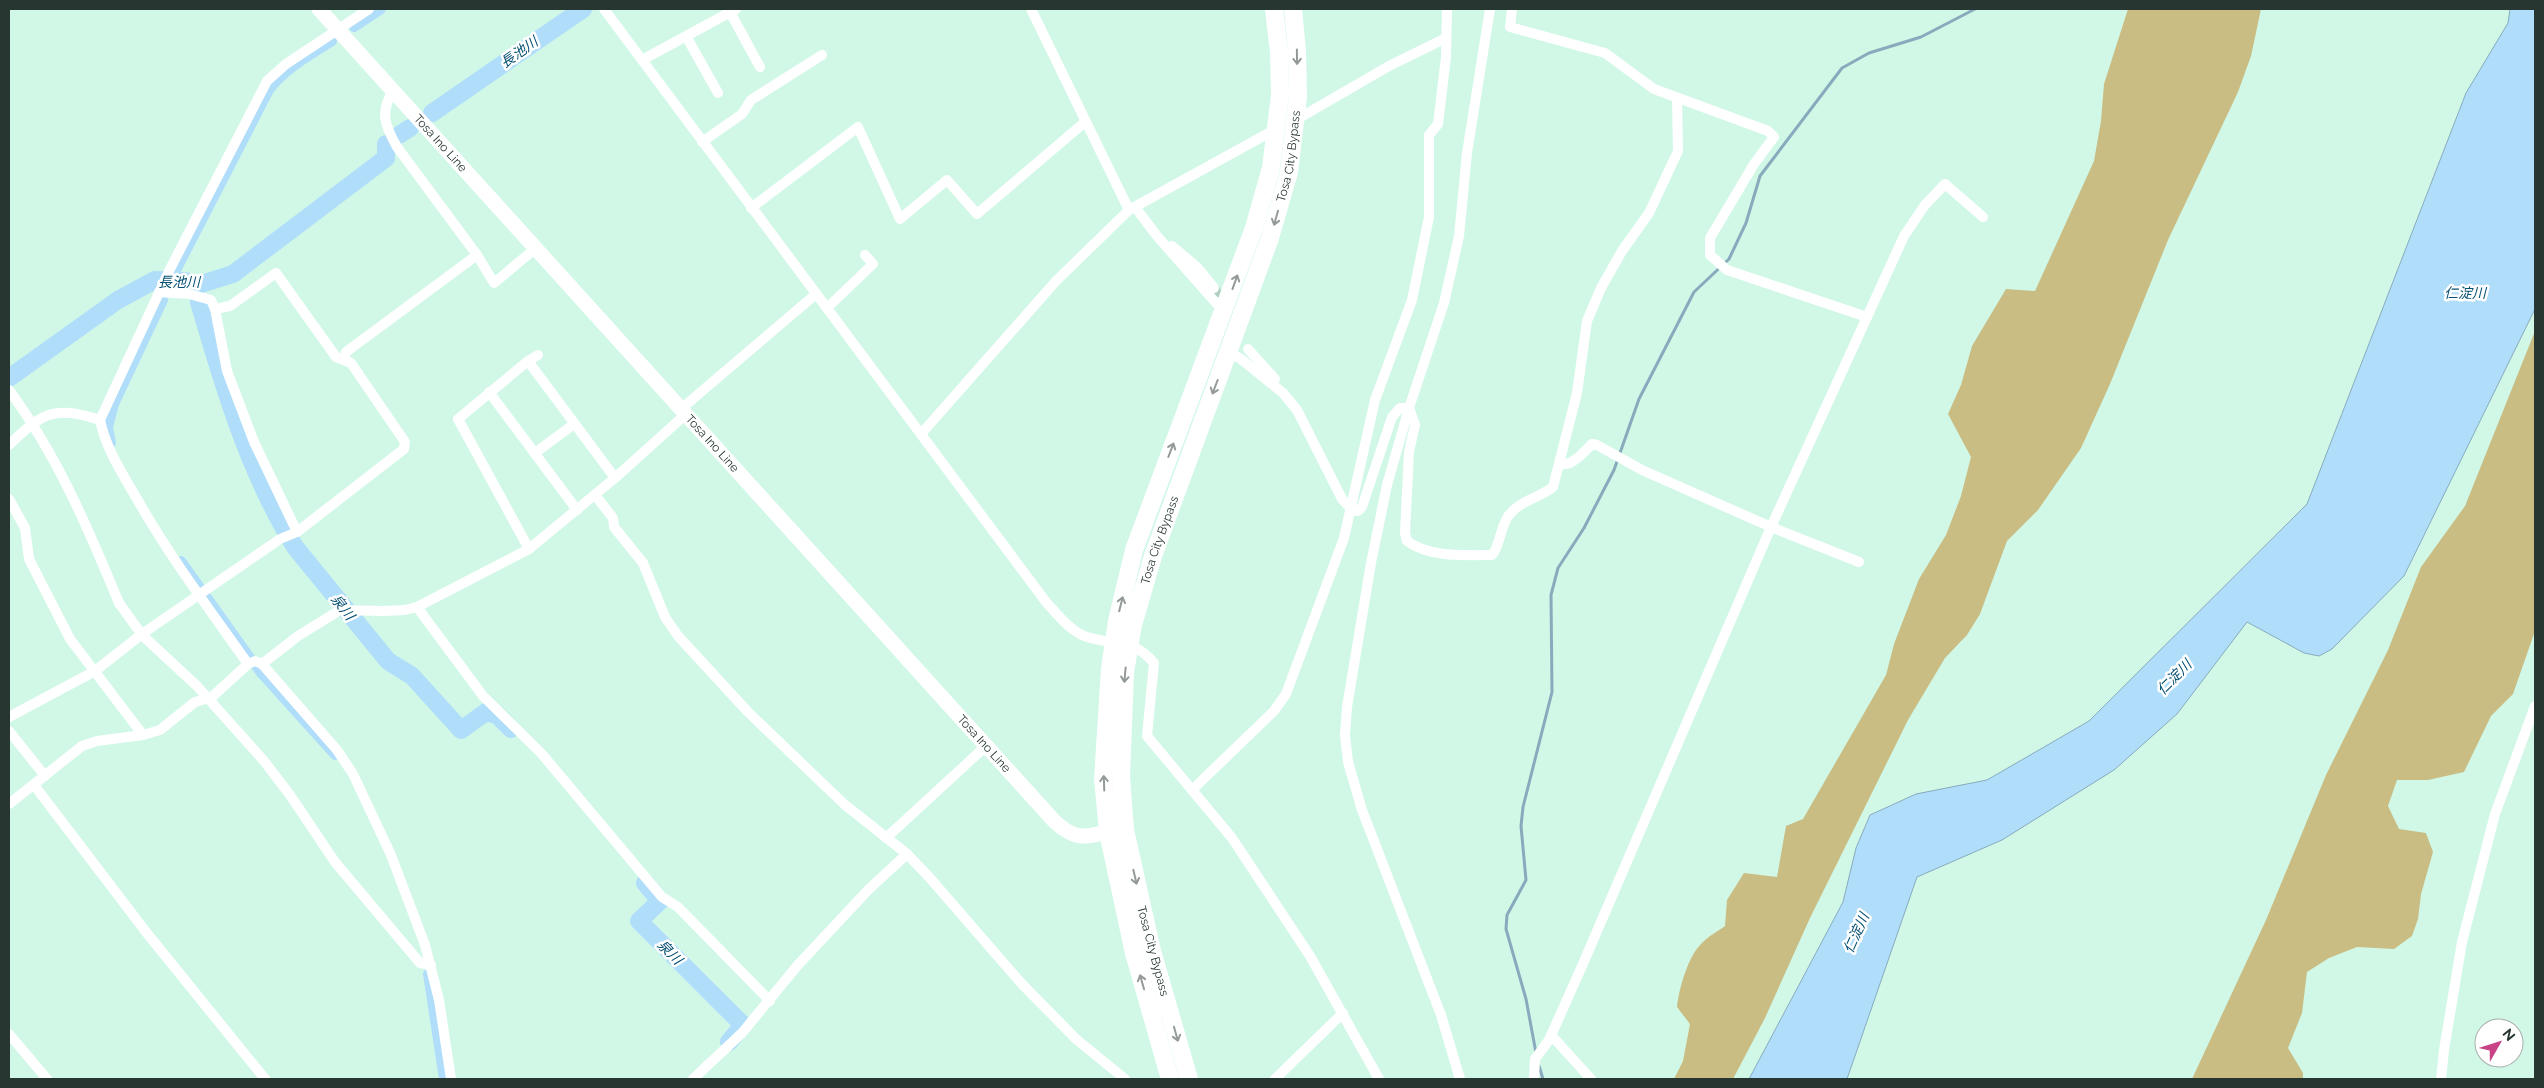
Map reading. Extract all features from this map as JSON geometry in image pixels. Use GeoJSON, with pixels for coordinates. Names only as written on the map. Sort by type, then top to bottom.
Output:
{"type":"FeatureCollection","features":[{"type":"Feature","properties":{"kind":"highway","name":"Tosa City Bypass"},"geometry":{"type":"LineString","coordinates":[[1170,1079],[1134,953],[1104,762],[1134,550],[1226,307],[1254,228],[1271,168],[1280,95],[1280,60],[1274,9]]}},
{"type":"Feature","properties":{"kind":"highway","name":"Tosa City Bypass"},"geometry":{"type":"LineString","coordinates":[[1121,644],[1270,238],[1289,172],[1295,121],[1297,51],[1293,9]]}},
{"type":"Feature","properties":{"kind":"highway","name":"Tosa City Bypass"},"geometry":{"type":"LineString","coordinates":[[1116,831],[1189,1079]]}},
{"type":"Feature","properties":{"kind":"main road","name":"Tosa Ino Line"},"geometry":{"type":"LineString","coordinates":[[319,9],[986,746],[1067,832],[1081,837],[1116,831]]}},
{"type":"Feature","properties":{"kind":"street"},"geometry":{"type":"LineString","coordinates":[[369,9],[286,64],[267,81],[160,289],[100,420],[104,439],[114,459],[157,533],[254,663],[337,750],[353,774],[392,855],[413,908],[425,964],[439,1000],[451,1079]]}},
{"type":"Feature","properties":{"kind":"street"},"geometry":{"type":"LineString","coordinates":[[604,9],[751,208],[1063,621],[1086,637],[1143,650],[1154,663],[1147,736],[1232,838],[1310,956],[1379,1079]]}},
{"type":"Feature","properties":{"kind":"street"},"geometry":{"type":"LineString","coordinates":[[1031,9],[1085,122],[1132,208],[1216,303],[1226,307]]}},
{"type":"Feature","properties":{"kind":"street"},"geometry":{"type":"LineString","coordinates":[[1192,790],[1274,711],[1286,694],[1344,538],[1352,510],[1375,400],[1412,300],[1429,218],[1429,135],[1438,124],[1447,9]]}},
{"type":"Feature","properties":{"kind":"street"},"geometry":{"type":"LineString","coordinates":[[1460,1079],[1425,972],[1362,810],[1348,762],[1345,735],[1347,706],[1371,563],[1387,484],[1409,408],[1444,302],[1459,236],[1467,153],[1490,9]]}},
{"type":"Feature","properties":{"kind":"street"},"geometry":{"type":"LineString","coordinates":[[1512,9],[1510,26],[1604,53],[1654,90],[1768,131],[1774,137],[1754,164],[1710,238],[1710,255],[1727,270],[1867,317]]}},
{"type":"Feature","properties":{"kind":"street"},"geometry":{"type":"LineString","coordinates":[[642,60],[733,10],[760,67]]}},
{"type":"Feature","properties":{"kind":"street"},"geometry":{"type":"LineString","coordinates":[[686,36],[718,93]]}},
{"type":"Feature","properties":{"kind":"street"},"geometry":{"type":"LineString","coordinates":[[921,434],[1056,281],[1132,208],[1295,121],[1389,66],[1446,38]]}},
{"type":"Feature","properties":{"kind":"street"},"geometry":{"type":"LineString","coordinates":[[702,142],[742,114],[751,100],[822,55]]}},
{"type":"Feature","properties":{"kind":"street"},"geometry":{"type":"LineString","coordinates":[[394,90],[386,101],[385,108],[389,134],[477,255],[494,283],[536,248]]}},
{"type":"Feature","properties":{"kind":"street"},"geometry":{"type":"LineString","coordinates":[[1409,408],[1414,425],[1409,452],[1405,533],[1407,542],[1449,555],[1492,555],[1495,551],[1498,535],[1509,515],[1522,502],[1553,487],[1577,393],[1587,320],[1601,288],[1622,251],[1649,213],[1678,151],[1677,98]]}},
{"type":"Feature","properties":{"kind":"street"},"geometry":{"type":"LineString","coordinates":[[751,208],[858,127],[900,219],[947,180],[977,214],[1085,122]]}},
{"type":"Feature","properties":{"kind":"street"},"geometry":{"type":"LineString","coordinates":[[1534,1079],[1534,1060],[1551,1035],[1771,527],[1904,236],[1925,205],[1945,184],[1983,217]]}},
{"type":"Feature","properties":{"kind":"street"},"geometry":{"type":"LineString","coordinates":[[1157,236],[1178,249],[1197,267],[1214,288]]}},
{"type":"Feature","properties":{"kind":"street"},"geometry":{"type":"LineString","coordinates":[[344,360],[346,352],[477,255]]}},
{"type":"Feature","properties":{"kind":"street"},"geometry":{"type":"LineString","coordinates":[[827,308],[873,264],[865,255]]}},
{"type":"Feature","properties":{"kind":"street"},"geometry":{"type":"LineString","coordinates":[[9,717],[95,671],[142,635],[291,535],[404,449],[405,442],[351,363],[336,357],[276,273],[230,306],[215,309]]}},
{"type":"Feature","properties":{"kind":"street"},"geometry":{"type":"LineString","coordinates":[[160,289],[205,297],[211,300],[215,309],[227,371],[291,535]]}},
{"type":"Feature","properties":{"kind":"street"},"geometry":{"type":"LineString","coordinates":[[9,804],[82,746],[97,741],[143,735],[160,730],[195,702],[212,697],[254,663],[344,609],[384,611],[405,610],[417,607],[529,549],[615,478],[683,412],[816,294]]}},
{"type":"Feature","properties":{"kind":"street"},"geometry":{"type":"LineString","coordinates":[[1248,349],[1269,373],[1291,393],[1297,410],[1342,499],[1352,510],[1358,511],[1362,507],[1392,417],[1400,408],[1409,408]]}},
{"type":"Feature","properties":{"kind":"street"},"geometry":{"type":"LineString","coordinates":[[1228,352],[1242,359],[1283,393],[1297,410]]}},
{"type":"Feature","properties":{"kind":"street"},"geometry":{"type":"LineString","coordinates":[[529,549],[458,419],[538,354]]}},
{"type":"Feature","properties":{"kind":"street"},"geometry":{"type":"LineString","coordinates":[[528,361],[615,478]]}},
{"type":"Feature","properties":{"kind":"street"},"geometry":{"type":"LineString","coordinates":[[9,391],[32,423],[81,510],[119,602],[142,635],[197,686],[205,698],[264,761],[290,795],[335,862],[425,964]]}},
{"type":"Feature","properties":{"kind":"street"},"geometry":{"type":"LineString","coordinates":[[489,392],[577,510]]}},
{"type":"Feature","properties":{"kind":"street"},"geometry":{"type":"LineString","coordinates":[[9,445],[32,423],[46,415],[65,412],[100,420]]}},
{"type":"Feature","properties":{"kind":"street"},"geometry":{"type":"LineString","coordinates":[[535,453],[574,424]]}},
{"type":"Feature","properties":{"kind":"street"},"geometry":{"type":"LineString","coordinates":[[1559,465],[1570,463],[1592,444],[1597,444],[1642,470],[1771,527],[1859,562]]}},
{"type":"Feature","properties":{"kind":"street"},"geometry":{"type":"LineString","coordinates":[[595,495],[613,518],[614,527],[643,563],[665,617],[678,636],[748,712],[844,804],[907,854],[1021,983],[1076,1038],[1125,1079]]}},
{"type":"Feature","properties":{"kind":"street"},"geometry":{"type":"LineString","coordinates":[[9,499],[25,528],[28,558],[70,640],[143,735]]}},
{"type":"Feature","properties":{"kind":"street"},"geometry":{"type":"LineString","coordinates":[[417,607],[484,696],[541,753],[662,897],[678,907],[770,1001]]}},
{"type":"Feature","properties":{"kind":"street"},"geometry":{"type":"LineString","coordinates":[[2441,1079],[2462,942],[2495,814],[2535,706]]}},
{"type":"Feature","properties":{"kind":"street"},"geometry":{"type":"LineString","coordinates":[[9,731],[45,776]]}},
{"type":"Feature","properties":{"kind":"street"},"geometry":{"type":"LineString","coordinates":[[886,838],[986,746]]}},
{"type":"Feature","properties":{"kind":"street"},"geometry":{"type":"LineString","coordinates":[[34,785],[146,932],[265,1079]]}},
{"type":"Feature","properties":{"kind":"street"},"geometry":{"type":"LineString","coordinates":[[693,1079],[742,1033],[797,966],[869,889],[907,854]]}},
{"type":"Feature","properties":{"kind":"street"},"geometry":{"type":"LineString","coordinates":[[1275,1079],[1343,1013]]}},
{"type":"Feature","properties":{"kind":"street"},"geometry":{"type":"LineString","coordinates":[[9,1034],[47,1079]]}},
{"type":"Feature","properties":{"kind":"street"},"geometry":{"type":"LineString","coordinates":[[1551,1035],[1591,1079]]}},
{"type":"Feature","properties":{"kind":"shaded area"},"geometry":{"type":"Polygon","coordinates":[[[2128,9],[2261,9],[2251,56],[2238,92],[2168,240],[2110,384],[2081,448],[2038,510],[2007,541],[1980,614],[1967,635],[1945,658],[1908,720],[1810,918],[1765,1018],[1733,1079],[1674,1079],[1683,1061],[1690,1024],[1677,1007],[1678,1000],[1685,973],[1693,955],[1705,940],[1725,926],[1727,900],[1744,873],[1777,877],[1786,826],[1803,819],[1886,675],[1894,644],[1919,579],[1946,535],[1961,496],[1971,457],[1948,414],[1961,385],[1972,346],[2006,289],[2035,291],[2094,161],[2101,121],[2104,84],[2128,9]]]}},
{"type":"Feature","properties":{"kind":"shaded area"},"geometry":{"type":"Polygon","coordinates":[[[2535,331],[2535,631],[2513,694],[2491,716],[2464,772],[2428,780],[2397,780],[2388,806],[2399,829],[2426,833],[2433,852],[2421,894],[2418,919],[2412,936],[2394,949],[2357,947],[2329,958],[2307,972],[2302,1013],[2288,1048],[2303,1073],[2303,1079],[2192,1079],[2266,920],[2326,775],[2388,650],[2421,567],[2465,506],[2535,331]]]}},
{"type":"Feature","properties":{"kind":"water","name":"仁淀川"},"geometry":{"type":"Polygon","coordinates":[[[2510,9],[2535,9],[2535,309],[2404,576],[2332,649],[2319,656],[2304,653],[2247,622],[2177,714],[2114,770],[2002,840],[1917,877],[1847,1079],[1749,1079],[1843,902],[1856,848],[1870,815],[1916,794],[1987,780],[2089,721],[2307,504],[2466,93],[2508,23],[2510,9]]]}},
{"type":"Feature","properties":{"kind":"waterway"},"geometry":{"type":"LineString","coordinates":[[354,27],[381,9]]}},
{"type":"Feature","properties":{"kind":"waterway","name":"長池川"},"geometry":{"type":"LineString","coordinates":[[432,113],[583,9]]}},
{"type":"Feature","properties":{"kind":"waterway"},"geometry":{"type":"LineString","coordinates":[[1536,1053],[1526,999],[1506,929],[1507,915],[1526,880],[1521,826],[1523,807],[1552,692],[1551,595],[1558,568],[1584,528],[1614,470],[1639,399],[1694,292],[1729,259],[1746,223],[1760,176],[1842,68],[1869,53],[1921,37],[1975,9]]}},
{"type":"Feature","properties":{"kind":"waterway"},"geometry":{"type":"LineString","coordinates":[[169,284],[269,90],[290,69],[332,41]]}},
{"type":"Feature","properties":{"kind":"waterway","name":"長池川"},"geometry":{"type":"LineString","coordinates":[[399,135],[410,128]]}},
{"type":"Feature","properties":{"kind":"waterway","name":"長池川"},"geometry":{"type":"LineString","coordinates":[[9,378],[118,300],[155,280],[185,281],[198,285],[233,274],[386,158],[386,144]]}},
{"type":"Feature","properties":{"kind":"waterway"},"geometry":{"type":"LineString","coordinates":[[111,443],[108,427],[114,404],[163,300]]}},
{"type":"Feature","properties":{"kind":"waterway","name":"泉川"},"geometry":{"type":"LineString","coordinates":[[199,302],[228,396],[251,459],[264,489],[295,547],[388,661],[412,676],[461,730],[486,712],[497,715],[511,729]]}},
{"type":"Feature","properties":{"kind":"waterway"},"geometry":{"type":"LineString","coordinates":[[181,561],[261,673],[335,755]]}},
{"type":"Feature","properties":{"kind":"waterway","name":"泉川"},"geometry":{"type":"LineString","coordinates":[[645,883],[660,901],[639,921],[743,1025],[729,1042]]}},
{"type":"Feature","properties":{"kind":"waterway"},"geometry":{"type":"LineString","coordinates":[[428,974],[444,1079]]}},
{"type":"Feature","properties":{"kind":"waterway"},"geometry":{"type":"LineString","coordinates":[[1539,1066],[1543,1079]]}},
{"type":"Feature","properties":{"kind":"tunnel"},"geometry":{"type":"LineString","coordinates":[[1214,288],[1226,309]]}}]}
